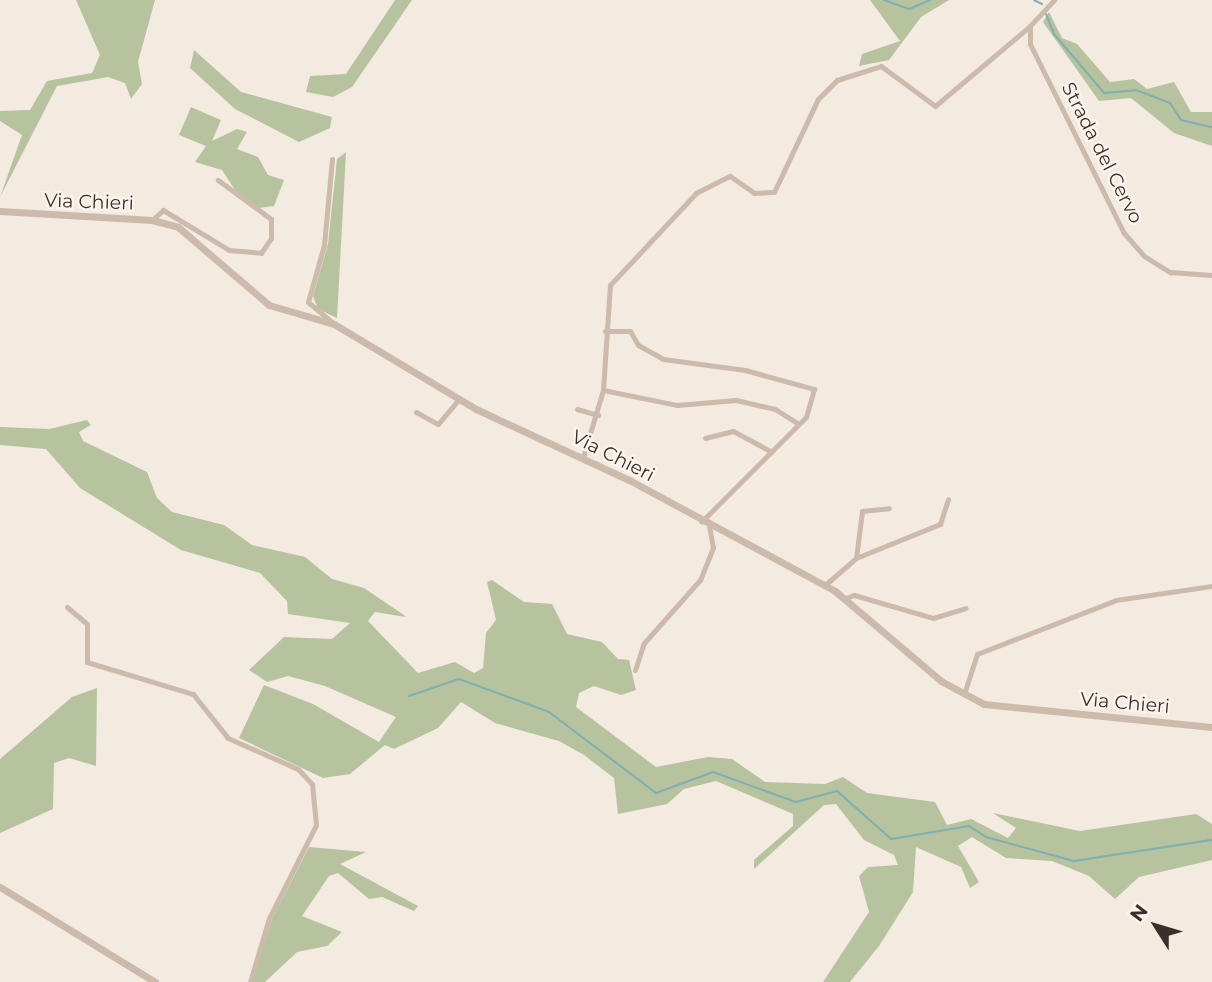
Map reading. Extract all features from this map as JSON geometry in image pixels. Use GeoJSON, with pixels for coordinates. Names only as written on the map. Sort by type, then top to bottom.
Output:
{"type":"FeatureCollection","features":[{"type":"Feature","properties":{"kind":"street"},"geometry":{"type":"LineString","coordinates":[[583,457],[598,415],[603,390],[605,331],[615,276],[696,193],[730,176],[757,194],[778,188],[789,150],[826,89],[881,66],[935,106],[1030,26],[1055,0]]}},
{"type":"Feature","properties":{"kind":"street","name":"Strada del Cervo"},"geometry":{"type":"LineString","coordinates":[[1030,26],[1035,57],[1124,233],[1144,256],[1170,272],[1212,275]]}},
{"type":"Feature","properties":{"kind":"street"},"geometry":{"type":"LineString","coordinates":[[332,159],[324,245],[308,302],[334,324]]}},
{"type":"Feature","properties":{"kind":"street"},"geometry":{"type":"LineString","coordinates":[[152,220],[161,210],[197,225],[229,250],[261,253],[271,238],[271,219],[218,180]]}},
{"type":"Feature","properties":{"kind":"street","name":"Via Chieri"},"geometry":{"type":"LineString","coordinates":[[0,211],[152,220],[194,236],[270,305],[334,324],[459,399],[583,457],[705,524],[825,585],[846,598],[910,656],[964,694],[997,708],[1212,727]]}},
{"type":"Feature","properties":{"kind":"street"},"geometry":{"type":"LineString","coordinates":[[605,331],[630,331],[646,352],[686,365],[808,384],[814,404],[705,524],[713,548],[700,580],[644,643],[635,670]]}},
{"type":"Feature","properties":{"kind":"street"},"geometry":{"type":"LineString","coordinates":[[603,390],[677,405],[736,400],[775,409],[797,423]]}},
{"type":"Feature","properties":{"kind":"street"},"geometry":{"type":"LineString","coordinates":[[416,412],[438,424],[459,399]]}},
{"type":"Feature","properties":{"kind":"street"},"geometry":{"type":"LineString","coordinates":[[577,410],[598,415]]}},
{"type":"Feature","properties":{"kind":"street"},"geometry":{"type":"LineString","coordinates":[[705,438],[733,431],[772,452]]}},
{"type":"Feature","properties":{"kind":"street"},"geometry":{"type":"LineString","coordinates":[[825,585],[856,558],[937,526],[948,499]]}},
{"type":"Feature","properties":{"kind":"street"},"geometry":{"type":"LineString","coordinates":[[856,558],[862,511],[889,508]]}},
{"type":"Feature","properties":{"kind":"street"},"geometry":{"type":"LineString","coordinates":[[964,694],[977,653],[1116,600],[1212,586]]}},
{"type":"Feature","properties":{"kind":"street"},"geometry":{"type":"LineString","coordinates":[[846,598],[854,595],[933,618],[966,608]]}},
{"type":"Feature","properties":{"kind":"street"},"geometry":{"type":"LineString","coordinates":[[67,607],[86,624],[87,662],[193,694],[228,738],[298,769],[312,784],[316,825],[269,918],[250,982]]}},
{"type":"Feature","properties":{"kind":"street"},"geometry":{"type":"LineString","coordinates":[[0,887],[155,982]]}},
{"type":"Feature","properties":{"kind":"green space"},"geometry":{"type":"Polygon","coordinates":[[[76,0],[155,0],[138,62],[142,84],[131,99],[125,83],[108,77],[57,86],[0,197],[22,135],[0,121],[0,111],[30,110],[47,81],[92,73],[100,55],[76,0]]]}},
{"type":"Feature","properties":{"kind":"green space"},"geometry":{"type":"Polygon","coordinates":[[[395,0],[412,0],[352,87],[333,97],[306,92],[310,76],[346,74],[395,0]]]}},
{"type":"Feature","properties":{"kind":"green space"},"geometry":{"type":"Polygon","coordinates":[[[870,0],[949,0],[921,17],[889,60],[859,66],[862,54],[900,41],[870,0]]]}},
{"type":"Feature","properties":{"kind":"green space"},"geometry":{"type":"Polygon","coordinates":[[[1049,12],[1062,38],[1077,44],[1110,82],[1134,79],[1147,89],[1174,82],[1191,112],[1212,112],[1212,146],[1174,133],[1131,98],[1099,101],[1043,22],[1049,12]]]}},
{"type":"Feature","properties":{"kind":"green space"},"geometry":{"type":"Polygon","coordinates":[[[194,50],[241,92],[332,117],[330,128],[299,142],[235,109],[190,68],[194,50]]]}},
{"type":"Feature","properties":{"kind":"green space"},"geometry":{"type":"Polygon","coordinates":[[[191,107],[221,120],[212,141],[237,129],[247,132],[237,149],[258,157],[268,175],[284,180],[274,206],[259,208],[235,190],[222,170],[195,162],[206,146],[179,135],[191,107]]]}},
{"type":"Feature","properties":{"kind":"green space"},"geometry":{"type":"Polygon","coordinates":[[[346,152],[337,318],[318,309],[313,296],[328,244],[337,159],[346,152]]]}},
{"type":"Feature","properties":{"kind":"green space"},"geometry":{"type":"Polygon","coordinates":[[[87,420],[91,425],[79,432],[83,441],[147,472],[157,498],[172,512],[224,525],[252,545],[305,557],[332,579],[364,588],[401,613],[406,617],[375,612],[368,621],[418,673],[455,662],[474,673],[483,668],[486,633],[496,620],[487,582],[492,580],[524,602],[552,604],[567,634],[602,642],[618,659],[629,660],[636,690],[621,695],[594,686],[579,693],[576,707],[656,767],[708,757],[732,759],[765,782],[825,784],[843,777],[867,793],[935,802],[947,825],[971,819],[1008,838],[1016,828],[993,813],[1080,831],[1196,814],[1212,824],[1212,860],[1139,877],[1115,899],[1089,876],[1052,861],[1006,858],[972,837],[958,846],[979,882],[970,888],[961,867],[916,847],[913,892],[879,946],[850,982],[823,982],[869,912],[859,876],[868,867],[898,865],[894,855],[864,840],[836,804],[824,805],[754,869],[754,860],[793,826],[793,814],[716,781],[684,789],[667,804],[618,814],[614,778],[584,755],[559,741],[495,723],[461,702],[438,728],[394,749],[385,745],[350,774],[323,778],[239,738],[264,685],[313,704],[379,742],[396,717],[325,686],[288,676],[267,682],[249,670],[284,637],[332,639],[350,623],[288,614],[287,601],[260,573],[181,550],[80,488],[46,449],[0,445],[0,427],[49,429],[87,420]]]}},
{"type":"Feature","properties":{"kind":"green space"},"geometry":{"type":"Polygon","coordinates":[[[97,688],[96,766],[69,758],[54,763],[53,809],[0,833],[0,759],[72,697],[97,688]]]}},
{"type":"Feature","properties":{"kind":"green space"},"geometry":{"type":"Polygon","coordinates":[[[309,847],[366,852],[340,864],[418,906],[414,911],[382,897],[369,899],[338,873],[329,876],[302,916],[342,932],[327,946],[297,952],[265,982],[252,982],[272,919],[309,847]]]}},
{"type":"Feature","properties":{"kind":"waterway"},"geometry":{"type":"LineString","coordinates":[[884,0],[909,9],[930,0]]}},
{"type":"Feature","properties":{"kind":"waterway"},"geometry":{"type":"LineString","coordinates":[[1034,0],[1042,4]]}},
{"type":"Feature","properties":{"kind":"waterway"},"geometry":{"type":"LineString","coordinates":[[1046,14],[1054,34],[1104,93],[1136,90],[1170,103],[1181,120],[1212,127]]}},
{"type":"Feature","properties":{"kind":"waterway"},"geometry":{"type":"LineString","coordinates":[[409,696],[459,679],[549,712],[656,793],[713,772],[796,802],[837,791],[891,839],[969,826],[986,837],[1074,861],[1212,840]]}}]}
